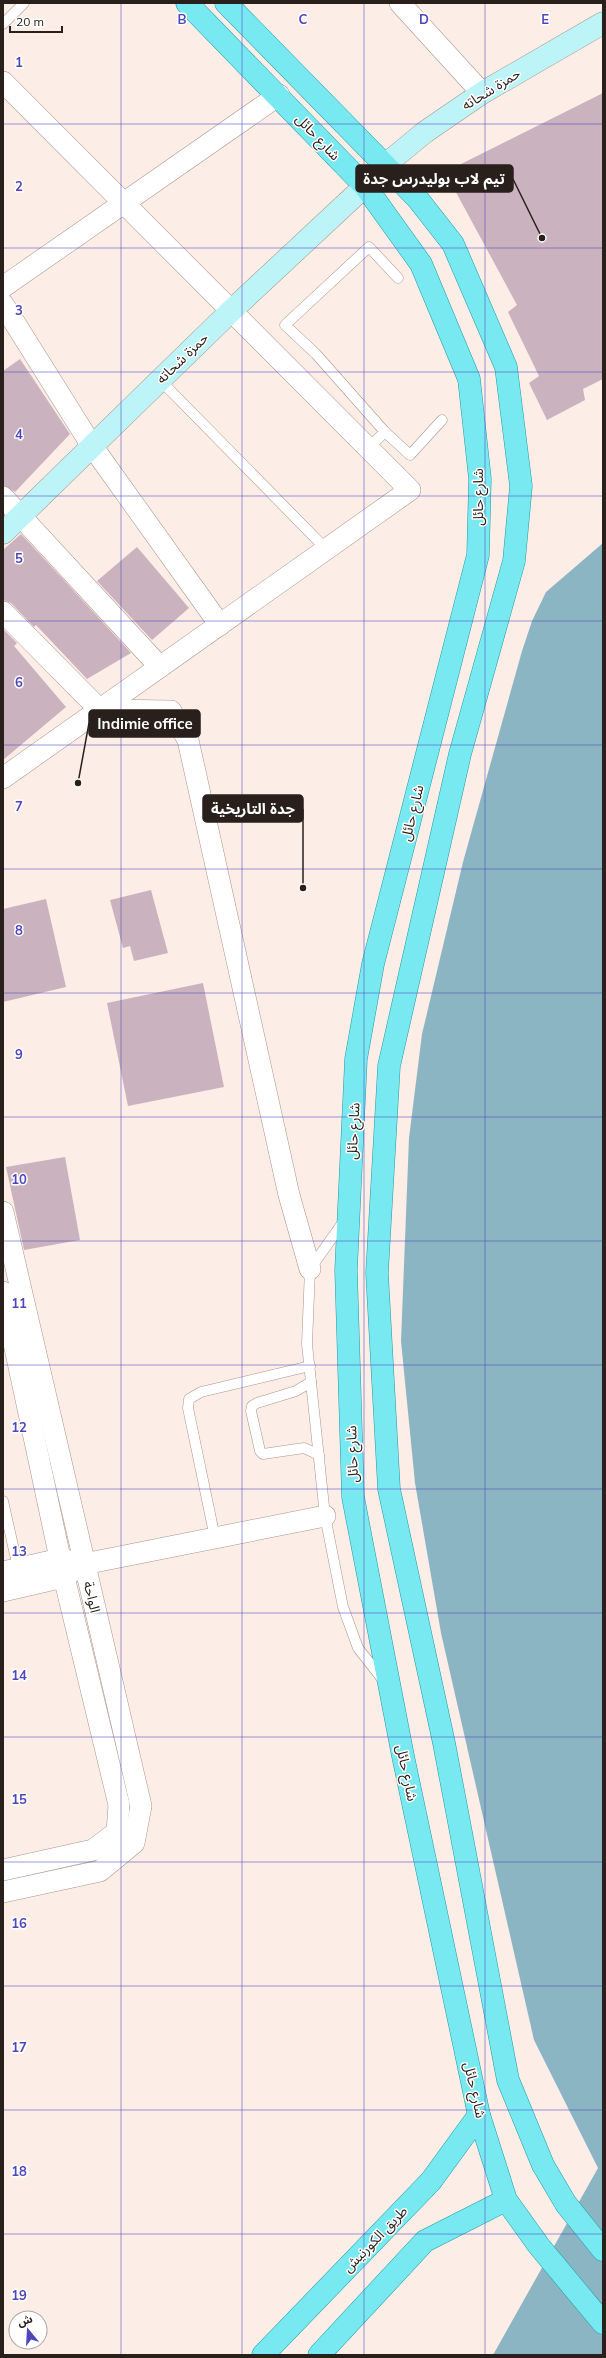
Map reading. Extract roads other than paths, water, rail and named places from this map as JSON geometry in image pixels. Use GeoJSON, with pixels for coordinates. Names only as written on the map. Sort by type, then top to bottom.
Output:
{"type":"FeatureCollection","features":[{"type":"Feature","properties":{"kind":"main road","name":"شارع حائل"},"geometry":{"type":"LineString","coordinates":[[187,3],[279,95],[364,186],[421,264],[469,379],[480,479],[478,555],[373,964],[357,1052],[346,1270],[353,1497],[390,1688],[479,2115],[506,2200],[539,2246],[603,2323]]}},
{"type":"Feature","properties":{"kind":"main road","name":"شارع حائل"},"geometry":{"type":"LineString","coordinates":[[226,3],[417,198],[453,244],[506,367],[521,486],[514,561],[460,754],[389,1066],[377,1273],[389,1489],[445,1751],[508,2080],[543,2165],[566,2204],[603,2250]]}},
{"type":"Feature","properties":{"kind":"main road","name":"حمزة شحاته"},"geometry":{"type":"LineString","coordinates":[[385,165],[425,132],[482,93],[603,23]]}},
{"type":"Feature","properties":{"kind":"main road"},"geometry":{"type":"LineString","coordinates":[[364,186],[385,165]]}},
{"type":"Feature","properties":{"kind":"main road","name":"حمزة شحاته"},"geometry":{"type":"LineString","coordinates":[[3,533],[230,311],[364,186]]}},
{"type":"Feature","properties":{"kind":"main road","name":"طريق الكورنيش"},"geometry":{"type":"LineString","coordinates":[[264,2355],[431,2181],[479,2115]]}},
{"type":"Feature","properties":{"kind":"main road"},"geometry":{"type":"LineString","coordinates":[[320,2355],[425,2241],[506,2200]]}},
{"type":"Feature","properties":{"kind":"street"},"geometry":{"type":"LineString","coordinates":[[400,3],[482,93]]}},
{"type":"Feature","properties":{"kind":"street"},"geometry":{"type":"LineString","coordinates":[[3,82],[410,490],[3,778]]}},
{"type":"Feature","properties":{"kind":"street"},"geometry":{"type":"LineString","coordinates":[[3,287],[279,95]]}},
{"type":"Feature","properties":{"kind":"street"},"geometry":{"type":"LineString","coordinates":[[3,304],[92,446],[220,625]]}},
{"type":"Feature","properties":{"kind":"street"},"geometry":{"type":"LineString","coordinates":[[3,497],[160,668]]}},
{"type":"Feature","properties":{"kind":"street"},"geometry":{"type":"LineString","coordinates":[[3,612],[100,710],[171,711],[188,740],[289,1195],[310,1269]]}},
{"type":"Feature","properties":{"kind":"street","name":"الواحة"},"geometry":{"type":"LineString","coordinates":[[3,1212],[8,1300],[62,1568],[119,1805],[117,1832],[93,1850],[3,1870]]}},
{"type":"Feature","properties":{"kind":"street"},"geometry":{"type":"LineString","coordinates":[[3,1282],[8,1300]]}},
{"type":"Feature","properties":{"kind":"street","name":"الواحة"},"geometry":{"type":"LineString","coordinates":[[3,1892],[100,1871],[134,1843],[141,1806],[84,1564],[8,1300]]}},
{"type":"Feature","properties":{"kind":"street"},"geometry":{"type":"LineString","coordinates":[[10,1570],[62,1568],[325,1516]]}},
{"type":"Feature","properties":{"kind":"street"},"geometry":{"type":"LineString","coordinates":[[3,1591],[62,1568]]}},
{"type":"Feature","properties":{"kind":"lane"},"geometry":{"type":"LineString","coordinates":[[3,24],[24,3]]}},
{"type":"Feature","properties":{"kind":"lane"},"geometry":{"type":"LineString","coordinates":[[398,278],[369,247],[285,325],[316,354],[385,432],[410,455],[442,420]]}},
{"type":"Feature","properties":{"kind":"lane"},"geometry":{"type":"LineString","coordinates":[[160,380],[326,549]]}},
{"type":"Feature","properties":{"kind":"lane"},"geometry":{"type":"LineString","coordinates":[[368,448],[385,432]]}},
{"type":"Feature","properties":{"kind":"lane"},"geometry":{"type":"LineString","coordinates":[[349,1214],[310,1269],[307,1344],[325,1516],[344,1607],[358,1648],[390,1688]]}},
{"type":"Feature","properties":{"kind":"lane"},"geometry":{"type":"LineString","coordinates":[[215,1538],[188,1408],[189,1400],[201,1392],[310,1366]]}},
{"type":"Feature","properties":{"kind":"lane"},"geometry":{"type":"LineString","coordinates":[[311,1382],[296,1391],[257,1403],[252,1406],[251,1411],[260,1451],[263,1454],[304,1448],[319,1454]]}},
{"type":"Feature","properties":{"kind":"lane"},"geometry":{"type":"LineString","coordinates":[[3,1501],[10,1570]]}},
{"type":"Feature","properties":{"kind":"water"},"geometry":{"type":"Polygon","coordinates":[[[603,543],[603,2355],[493,2355],[598,2168],[534,2040],[441,1633],[415,1483],[401,1341],[409,1138],[422,1034],[463,862],[522,651],[532,621],[546,592],[603,543]]]}},
{"type":"Feature","properties":{"kind":"place","name":"تيم لاب بوليدرس جدة"},"geometry":{"type":"Point","coordinates":[542,238]}},
{"type":"Feature","properties":{"kind":"place","name":"Indimie office"},"geometry":{"type":"Point","coordinates":[78,783]}},
{"type":"Feature","properties":{"kind":"place","name":"جدة التاريخية"},"geometry":{"type":"Point","coordinates":[303,888]}}]}
